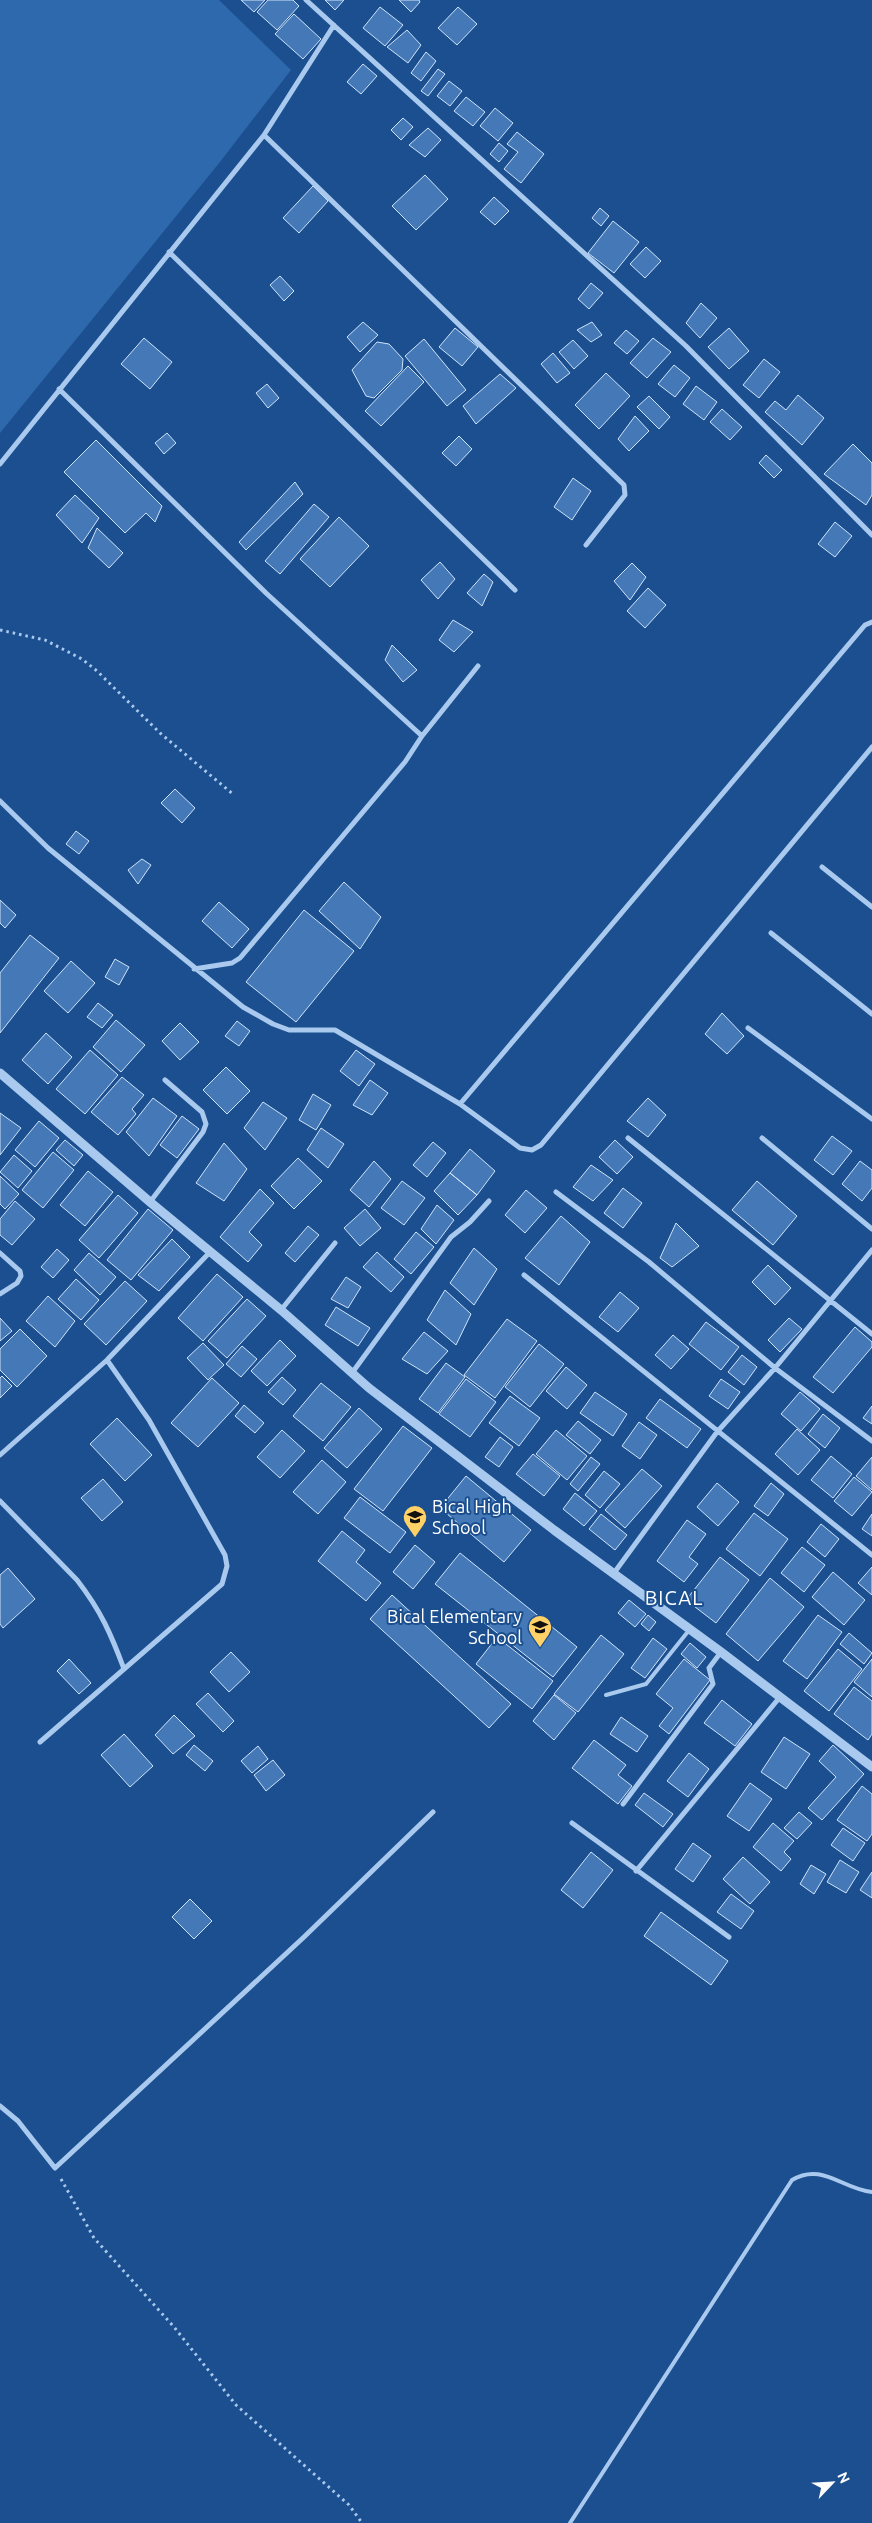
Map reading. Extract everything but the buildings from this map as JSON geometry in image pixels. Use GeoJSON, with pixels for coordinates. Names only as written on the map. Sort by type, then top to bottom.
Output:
{"type":"FeatureCollection","features":[{"type":"Feature","properties":{"kind":"street"},"geometry":{"type":"LineString","coordinates":[[306,0],[686,346],[872,535]]}},
{"type":"Feature","properties":{"kind":"street"},"geometry":{"type":"LineString","coordinates":[[0,464],[264,135],[334,25]]}},
{"type":"Feature","properties":{"kind":"street"},"geometry":{"type":"LineString","coordinates":[[264,135],[624,485],[625,495],[586,545]]}},
{"type":"Feature","properties":{"kind":"street"},"geometry":{"type":"LineString","coordinates":[[169,252],[515,590]]}},
{"type":"Feature","properties":{"kind":"street"},"geometry":{"type":"LineString","coordinates":[[59,389],[266,593],[422,736]]}},
{"type":"Feature","properties":{"kind":"street"},"geometry":{"type":"LineString","coordinates":[[460,1104],[865,625],[872,622]]}},
{"type":"Feature","properties":{"kind":"street"},"geometry":{"type":"LineString","coordinates":[[194,969],[232,963],[240,958],[405,762],[422,736],[478,666]]}},
{"type":"Feature","properties":{"kind":"street"},"geometry":{"type":"LineString","coordinates":[[0,801],[48,848],[194,969],[243,1007],[273,1024],[289,1030],[335,1030],[460,1104],[520,1148],[532,1150],[541,1145],[872,747]]}},
{"type":"Feature","properties":{"kind":"street"},"geometry":{"type":"LineString","coordinates":[[822,867],[872,907]]}},
{"type":"Feature","properties":{"kind":"street"},"geometry":{"type":"LineString","coordinates":[[771,933],[872,1014]]}},
{"type":"Feature","properties":{"kind":"street"},"geometry":{"type":"LineString","coordinates":[[748,1028],[872,1119]]}},
{"type":"Feature","properties":{"kind":"street"},"geometry":{"type":"LineString","coordinates":[[0,1072],[150,1202],[281,1310],[352,1373],[554,1530],[614,1572],[872,1767]]}},
{"type":"Feature","properties":{"kind":"street"},"geometry":{"type":"LineString","coordinates":[[150,1202],[203,1132],[206,1124],[202,1112],[165,1080]]}},
{"type":"Feature","properties":{"kind":"street"},"geometry":{"type":"LineString","coordinates":[[628,1138],[872,1334]]}},
{"type":"Feature","properties":{"kind":"street"},"geometry":{"type":"LineString","coordinates":[[762,1138],[872,1228]]}},
{"type":"Feature","properties":{"kind":"street"},"geometry":{"type":"LineString","coordinates":[[556,1192],[649,1262],[775,1368],[872,1441]]}},
{"type":"Feature","properties":{"kind":"street"},"geometry":{"type":"LineString","coordinates":[[352,1373],[451,1237],[470,1222],[489,1201]]}},
{"type":"Feature","properties":{"kind":"street"},"geometry":{"type":"LineString","coordinates":[[281,1310],[335,1243]]}},
{"type":"Feature","properties":{"kind":"street"},"geometry":{"type":"LineString","coordinates":[[614,1572],[717,1432],[775,1368],[872,1250]]}},
{"type":"Feature","properties":{"kind":"street"},"geometry":{"type":"LineString","coordinates":[[0,1252],[20,1271],[21,1276],[17,1283],[0,1294]]}},
{"type":"Feature","properties":{"kind":"street"},"geometry":{"type":"LineString","coordinates":[[0,1455],[107,1360],[210,1252]]}},
{"type":"Feature","properties":{"kind":"street"},"geometry":{"type":"LineString","coordinates":[[524,1275],[872,1555]]}},
{"type":"Feature","properties":{"kind":"street"},"geometry":{"type":"LineString","coordinates":[[40,1742],[222,1584],[226,1566],[225,1555],[149,1420],[107,1360]]}},
{"type":"Feature","properties":{"kind":"street"},"geometry":{"type":"LineString","coordinates":[[0,1501],[78,1580],[102,1615],[124,1670]]}},
{"type":"Feature","properties":{"kind":"street"},"geometry":{"type":"LineString","coordinates":[[623,1804],[713,1684],[709,1668],[721,1652]]}},
{"type":"Feature","properties":{"kind":"street"},"geometry":{"type":"LineString","coordinates":[[636,1871],[780,1697]]}},
{"type":"Feature","properties":{"kind":"street"},"geometry":{"type":"LineString","coordinates":[[0,2106],[18,2121],[55,2168],[434,1812]]}},
{"type":"Feature","properties":{"kind":"street"},"geometry":{"type":"LineString","coordinates":[[572,1823],[636,1871],[729,1936]]}},
{"type":"Feature","properties":{"kind":"lane"},"geometry":{"type":"LineString","coordinates":[[606,1695],[646,1684],[690,1629]]}},
{"type":"Feature","properties":{"kind":"lane"},"geometry":{"type":"LineString","coordinates":[[570,2523],[792,2180],[804,2173],[817,2173],[864,2192],[872,2192]]}},
{"type":"Feature","properties":{"kind":"path"},"geometry":{"type":"LineString","coordinates":[[0,630],[45,640],[82,659],[97,671],[160,733],[234,795]]}},
{"type":"Feature","properties":{"kind":"path"},"geometry":{"type":"LineString","coordinates":[[55,2168],[94,2238],[174,2327],[236,2405],[349,2506],[362,2523]]}},
{"type":"Feature","properties":{"kind":"shaded area"},"geometry":{"type":"Polygon","coordinates":[[[0,0],[219,0],[291,70],[220,162],[0,433],[0,0]]]}},
{"type":"Feature","properties":{"kind":"place","name":"Bical High School"},"geometry":{"type":"Point","coordinates":[415,1538]}},
{"type":"Feature","properties":{"kind":"place","name":"Bical Elementary School"},"geometry":{"type":"Point","coordinates":[540,1648]}},
{"type":"Feature","properties":{"kind":"district","name":"BICAL"},"geometry":{"type":"Point","coordinates":[674,1598]}}]}
